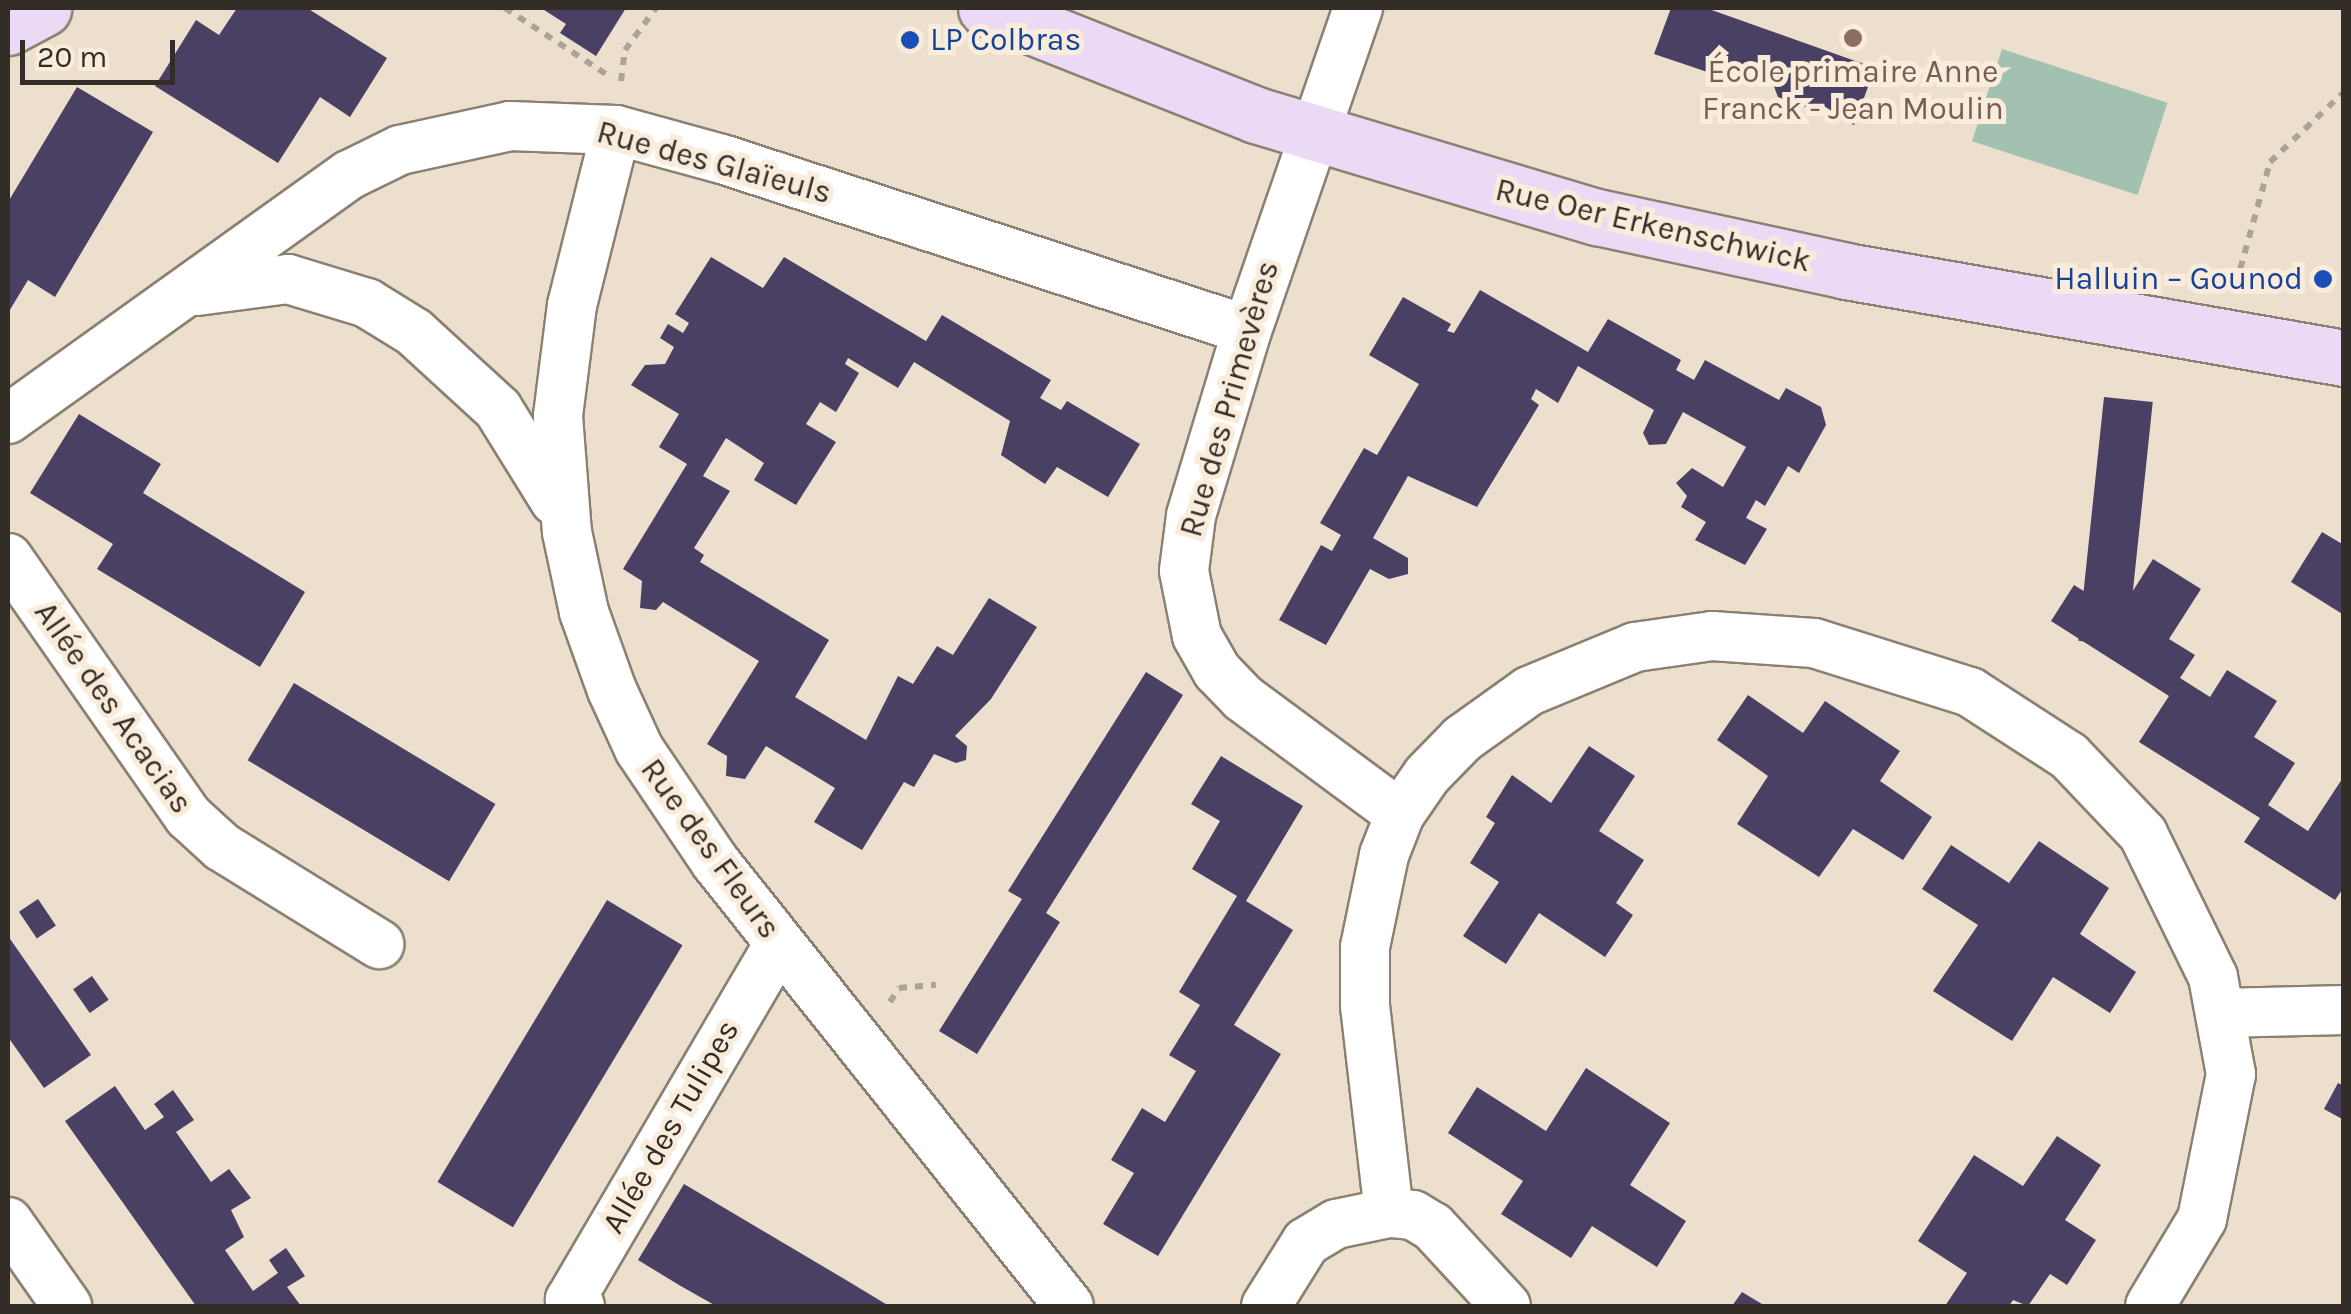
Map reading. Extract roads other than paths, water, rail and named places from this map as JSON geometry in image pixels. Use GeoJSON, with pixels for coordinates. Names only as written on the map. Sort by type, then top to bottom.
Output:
{"type":"FeatureCollection","features":[{"type":"Feature","properties":{"kind":"street"},"geometry":{"type":"LineString","coordinates":[[8,27],[42,8]]}},
{"type":"Feature","properties":{"kind":"street","name":"Rue Oer Erkenschwick"},"geometry":{"type":"LineString","coordinates":[[986,8],[1314,134],[1479,186],[1724,246],[2344,358]]}},
{"type":"Feature","properties":{"kind":"street","name":"Rue des Primevères"},"geometry":{"type":"LineString","coordinates":[[1358,8],[1246,330],[1188,531],[1184,572],[1197,636],[1243,698],[1400,814]]}},
{"type":"Feature","properties":{"kind":"street","name":"Rue des Glaïeuls"},"geometry":{"type":"LineString","coordinates":[[8,418],[349,175],[400,150],[619,108],[1246,330]]}},
{"type":"Feature","properties":{"kind":"street","name":"Rue des Fleurs"},"geometry":{"type":"LineString","coordinates":[[619,108],[563,367],[558,466],[584,612],[639,748],[778,945],[1068,1306]]}},
{"type":"Feature","properties":{"kind":"street"},"geometry":{"type":"LineString","coordinates":[[185,295],[288,280],[368,303],[414,332],[498,409],[524,442],[567,532]]}},
{"type":"Feature","properties":{"kind":"street","name":"Allée des Acacias"},"geometry":{"type":"LineString","coordinates":[[8,558],[198,826],[379,944]]}},
{"type":"Feature","properties":{"kind":"street"},"geometry":{"type":"LineString","coordinates":[[1389,1214],[1365,1006],[1366,946],[1400,814],[1462,739],[1566,672],[1673,640],[1712,636],[1814,643],[1970,692],[2069,756],[2111,793],[2168,878],[2224,1013],[2231,1074],[2216,1172],[2182,1261],[2150,1306]]}},
{"type":"Feature","properties":{"kind":"street","name":"Allée des Tulipes"},"geometry":{"type":"LineString","coordinates":[[580,1306],[570,1300],[778,945]]}},
{"type":"Feature","properties":{"kind":"street"},"geometry":{"type":"LineString","coordinates":[[2224,1013],[2344,1010]]}},
{"type":"Feature","properties":{"kind":"street"},"geometry":{"type":"LineString","coordinates":[[1266,1306],[1306,1242],[1336,1224],[1389,1214],[1414,1216],[1433,1227],[1506,1306]]}},
{"type":"Feature","properties":{"kind":"street"},"geometry":{"type":"LineString","coordinates":[[8,1222],[67,1306]]}},
{"type":"Feature","properties":{"kind":"place","name":"École primaire Anne Franck - Jean Moulin"},"geometry":{"type":"Point","coordinates":[1853,38]}},
{"type":"Feature","properties":{"kind":"place","name":"LP Colbras"},"geometry":{"type":"Point","coordinates":[910,40]}},
{"type":"Feature","properties":{"kind":"place","name":"Halluin – Gounod"},"geometry":{"type":"Point","coordinates":[2323,279]}}]}
